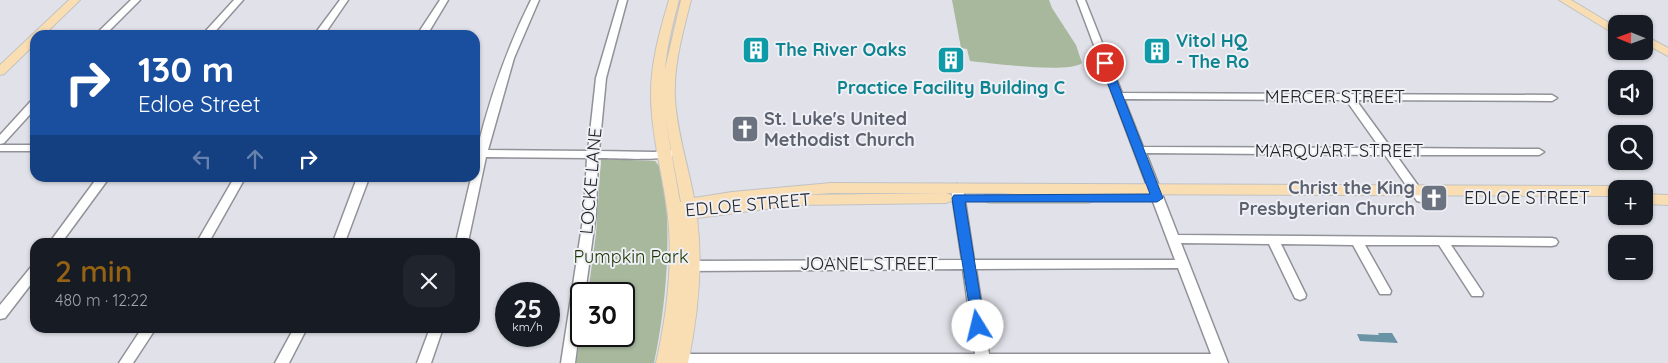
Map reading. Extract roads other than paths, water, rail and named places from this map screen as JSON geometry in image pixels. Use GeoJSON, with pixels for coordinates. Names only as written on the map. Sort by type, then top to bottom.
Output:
{"type":"FeatureCollection","features":[{"type":"Feature","properties":{"kind":"main road"},"geometry":{"type":"LineString","coordinates":[[43,30],[75,0]]}},
{"type":"Feature","properties":{"kind":"main road"},"geometry":{"type":"LineString","coordinates":[[674,0],[662,45],[664,77],[671,116],[674,210],[683,266]]}},
{"type":"Feature","properties":{"kind":"main road"},"geometry":{"type":"LineString","coordinates":[[664,77],[686,0]]}},
{"type":"Feature","properties":{"kind":"main road"},"geometry":{"type":"LineString","coordinates":[[1564,0],[1608,27]]}},
{"type":"Feature","properties":{"kind":"main road"},"geometry":{"type":"LineString","coordinates":[[1581,0],[1608,17]]}},
{"type":"Feature","properties":{"kind":"main road"},"geometry":{"type":"LineString","coordinates":[[0,71],[30,43]]}},
{"type":"Feature","properties":{"kind":"main road"},"geometry":{"type":"LineString","coordinates":[[1653,44],[1668,54]]}},
{"type":"Feature","properties":{"kind":"main road"},"geometry":{"type":"LineString","coordinates":[[1653,54],[1668,63]]}},
{"type":"Feature","properties":{"kind":"main road"},"geometry":{"type":"LineString","coordinates":[[1656,56],[1668,54]]}},
{"type":"Feature","properties":{"kind":"main road"},"geometry":{"type":"LineString","coordinates":[[671,153],[688,209],[683,266],[674,305],[672,361]]}},
{"type":"Feature","properties":{"kind":"main road","name":"EDLOE STREET"},"geometry":{"type":"LineString","coordinates":[[674,210],[861,193],[1524,194],[1608,190]]}},
{"type":"Feature","properties":{"kind":"main road"},"geometry":{"type":"LineString","coordinates":[[1653,191],[1668,191]]}},
{"type":"Feature","properties":{"kind":"main road","name":"EDLOE STREET"},"geometry":{"type":"LineString","coordinates":[[1524,194],[1608,198]]}},
{"type":"Feature","properties":{"kind":"main road"},"geometry":{"type":"LineString","coordinates":[[1653,199],[1668,200]]}},
{"type":"Feature","properties":{"kind":"street"},"geometry":{"type":"LineString","coordinates":[[105,30],[136,0]]}},
{"type":"Feature","properties":{"kind":"street"},"geometry":{"type":"LineString","coordinates":[[212,30],[239,0]]}},
{"type":"Feature","properties":{"kind":"street"},"geometry":{"type":"LineString","coordinates":[[323,30],[344,0]]}},
{"type":"Feature","properties":{"kind":"street"},"geometry":{"type":"LineString","coordinates":[[425,30],[444,0]]}},
{"type":"Feature","properties":{"kind":"street"},"geometry":{"type":"LineString","coordinates":[[480,147],[504,71],[535,0]]}},
{"type":"Feature","properties":{"kind":"street","name":"LOCKE LANE"},"geometry":{"type":"LineString","coordinates":[[568,363],[590,213],[593,154],[601,78],[622,0]]}},
{"type":"Feature","properties":{"kind":"street"},"geometry":{"type":"LineString","coordinates":[[672,361],[983,359],[1220,361],[1081,0]]}},
{"type":"Feature","properties":{"kind":"street","name":"MERCER STREET"},"geometry":{"type":"LineString","coordinates":[[1118,96],[1552,98]]}},
{"type":"Feature","properties":{"kind":"street"},"geometry":{"type":"LineString","coordinates":[[1349,97],[1418,194]]}},
{"type":"Feature","properties":{"kind":"street"},"geometry":{"type":"LineString","coordinates":[[0,141],[30,108]]}},
{"type":"Feature","properties":{"kind":"street"},"geometry":{"type":"LineString","coordinates":[[0,148],[30,148]]}},
{"type":"Feature","properties":{"kind":"street","name":"MARQUART STREET"},"geometry":{"type":"LineString","coordinates":[[1139,150],[1539,152]]}},
{"type":"Feature","properties":{"kind":"street"},"geometry":{"type":"LineString","coordinates":[[480,153],[671,153]]}},
{"type":"Feature","properties":{"kind":"street"},"geometry":{"type":"LineString","coordinates":[[59,238],[100,182]]}},
{"type":"Feature","properties":{"kind":"street"},"geometry":{"type":"LineString","coordinates":[[205,238],[237,182]]}},
{"type":"Feature","properties":{"kind":"street"},"geometry":{"type":"LineString","coordinates":[[340,238],[362,182]]}},
{"type":"Feature","properties":{"kind":"street"},"geometry":{"type":"LineString","coordinates":[[463,238],[473,182]]}},
{"type":"Feature","properties":{"kind":"street"},"geometry":{"type":"LineString","coordinates":[[958,193],[983,359]]}},
{"type":"Feature","properties":{"kind":"street"},"geometry":{"type":"LineString","coordinates":[[1172,239],[1552,242]]}},
{"type":"Feature","properties":{"kind":"street"},"geometry":{"type":"LineString","coordinates":[[1273,240],[1300,295]]}},
{"type":"Feature","properties":{"kind":"street"},"geometry":{"type":"LineString","coordinates":[[1356,240],[1385,291]]}},
{"type":"Feature","properties":{"kind":"street"},"geometry":{"type":"LineString","coordinates":[[1442,241],[1477,293]]}},
{"type":"Feature","properties":{"kind":"street","name":"JOANEL STREET"},"geometry":{"type":"LineString","coordinates":[[683,266],[1182,264]]}},
{"type":"Feature","properties":{"kind":"street"},"geometry":{"type":"LineString","coordinates":[[0,314],[30,276]]}},
{"type":"Feature","properties":{"kind":"street"},"geometry":{"type":"LineString","coordinates":[[126,363],[146,333]]}},
{"type":"Feature","properties":{"kind":"street"},"geometry":{"type":"LineString","coordinates":[[282,363],[297,333]]}},
{"type":"Feature","properties":{"kind":"street"},"geometry":{"type":"LineString","coordinates":[[424,363],[434,333]]}},
{"type":"Feature","properties":{"kind":"water"},"geometry":{"type":"Polygon","coordinates":[[[1378,333],[1392,333],[1398,343],[1360,341],[1357,334],[1379,335],[1378,333]]]}},
{"type":"Feature","properties":{"kind":"place","name":"The River Oaks"},"geometry":{"type":"Point","coordinates":[756,50]}},
{"type":"Feature","properties":{"kind":"place","name":"Vitol HQ - The Ro"},"geometry":{"type":"Point","coordinates":[1157,51]}},
{"type":"Feature","properties":{"kind":"place","name":"Practice Facility Building C"},"geometry":{"type":"Point","coordinates":[951,60]}},
{"type":"Feature","properties":{"kind":"place","name":"St. Luke's United Methodist Church"},"geometry":{"type":"Point","coordinates":[745,129]}},
{"type":"Feature","properties":{"kind":"place","name":"Christ the King Presbyterian Church"},"geometry":{"type":"Point","coordinates":[1434,198]}},
{"type":"Feature","properties":{"kind":"park label","name":"Pumpkin Park"},"geometry":{"type":"Point","coordinates":[631,257]}}]}
